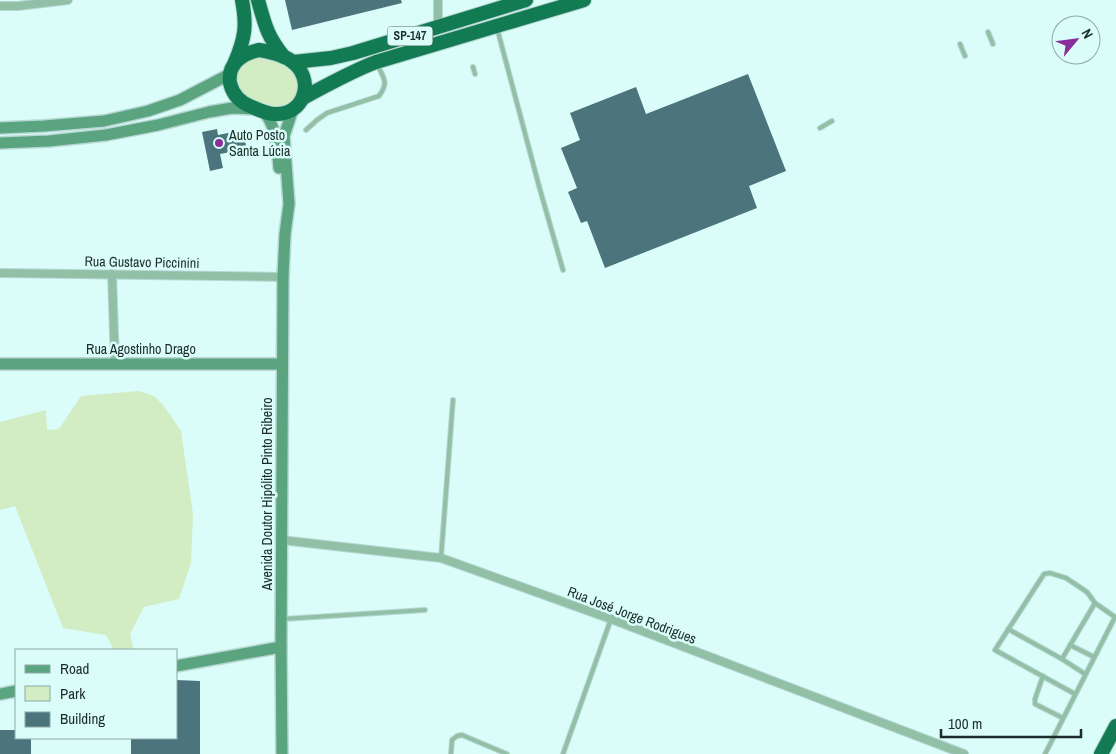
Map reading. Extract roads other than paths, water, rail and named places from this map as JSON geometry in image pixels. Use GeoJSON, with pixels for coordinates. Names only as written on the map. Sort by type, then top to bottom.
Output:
{"type":"FeatureCollection","features":[{"type":"Feature","properties":{"kind":"highway"},"geometry":{"type":"LineString","coordinates":[[242,0],[246,29],[242,46],[232,69],[230,82],[232,90],[236,98],[244,104],[275,115],[293,109],[303,98],[305,90],[304,80],[302,72],[273,44],[265,27],[258,0]]}},
{"type":"Feature","properties":{"kind":"highway","name":"SP-147"},"geometry":{"type":"LineString","coordinates":[[289,60],[331,58],[354,53],[526,0]]}},
{"type":"Feature","properties":{"kind":"highway","name":"SP-147"},"geometry":{"type":"LineString","coordinates":[[303,98],[358,69],[376,62],[584,0]]}},
{"type":"Feature","properties":{"kind":"highway"},"geometry":{"type":"LineString","coordinates":[[232,69],[242,56],[259,50],[270,52],[289,60]]}},
{"type":"Feature","properties":{"kind":"highway"},"geometry":{"type":"LineString","coordinates":[[1101,754],[1116,726]]}},
{"type":"Feature","properties":{"kind":"main road"},"geometry":{"type":"LineString","coordinates":[[0,128],[104,121],[148,111],[180,100],[232,69]]}},
{"type":"Feature","properties":{"kind":"main road"},"geometry":{"type":"LineString","coordinates":[[0,143],[49,141],[106,135],[232,108],[261,111]]}},
{"type":"Feature","properties":{"kind":"main road","name":"Avenida Doutor Hipólito Pinto Ribeiro"},"geometry":{"type":"LineString","coordinates":[[282,754],[283,277],[285,234],[289,204],[284,136],[293,109]]}},
{"type":"Feature","properties":{"kind":"main road","name":"Avenida Doutor Hipólito Pinto Ribeiro"},"geometry":{"type":"LineString","coordinates":[[261,111],[269,119],[276,138],[285,234]]}},
{"type":"Feature","properties":{"kind":"main road","name":"Rua Agostinho Drago"},"geometry":{"type":"LineString","coordinates":[[0,364],[282,364]]}},
{"type":"Feature","properties":{"kind":"main road"},"geometry":{"type":"LineString","coordinates":[[178,666],[281,647]]}},
{"type":"Feature","properties":{"kind":"main road"},"geometry":{"type":"LineString","coordinates":[[0,694],[15,691]]}},
{"type":"Feature","properties":{"kind":"street"},"geometry":{"type":"LineString","coordinates":[[0,6],[18,6],[68,0]]}},
{"type":"Feature","properties":{"kind":"street"},"geometry":{"type":"LineString","coordinates":[[438,0],[438,27]]}},
{"type":"Feature","properties":{"kind":"street","name":"Rua Gustavo Piccinini"},"geometry":{"type":"LineString","coordinates":[[0,273],[283,277]]}},
{"type":"Feature","properties":{"kind":"street"},"geometry":{"type":"LineString","coordinates":[[112,274],[115,364]]}},
{"type":"Feature","properties":{"kind":"street","name":"Rua José Jorge Rodrigues"},"geometry":{"type":"LineString","coordinates":[[281,540],[441,558],[611,619],[964,754]]}},
{"type":"Feature","properties":{"kind":"lane"},"geometry":{"type":"LineString","coordinates":[[496,26],[539,186],[564,270]]}},
{"type":"Feature","properties":{"kind":"lane"},"geometry":{"type":"LineString","coordinates":[[988,32],[993,44]]}},
{"type":"Feature","properties":{"kind":"lane"},"geometry":{"type":"LineString","coordinates":[[960,44],[965,56]]}},
{"type":"Feature","properties":{"kind":"lane"},"geometry":{"type":"LineString","coordinates":[[306,130],[327,113],[379,96],[384,89],[385,81],[376,62]]}},
{"type":"Feature","properties":{"kind":"lane"},"geometry":{"type":"LineString","coordinates":[[473,67],[475,74]]}},
{"type":"Feature","properties":{"kind":"lane"},"geometry":{"type":"LineString","coordinates":[[820,128],[832,121]]}},
{"type":"Feature","properties":{"kind":"lane"},"geometry":{"type":"LineString","coordinates":[[441,558],[452,400]]}},
{"type":"Feature","properties":{"kind":"lane"},"geometry":{"type":"LineString","coordinates":[[1045,754],[1115,617],[1095,603],[1087,592],[1066,578],[1050,573],[1044,574],[995,650],[1075,694]]}},
{"type":"Feature","properties":{"kind":"lane"},"geometry":{"type":"LineString","coordinates":[[1062,659],[1095,603]]}},
{"type":"Feature","properties":{"kind":"lane"},"geometry":{"type":"LineString","coordinates":[[281,619],[426,610]]}},
{"type":"Feature","properties":{"kind":"lane"},"geometry":{"type":"LineString","coordinates":[[563,754],[611,619]]}},
{"type":"Feature","properties":{"kind":"lane"},"geometry":{"type":"LineString","coordinates":[[1008,629],[1085,674]]}},
{"type":"Feature","properties":{"kind":"lane"},"geometry":{"type":"LineString","coordinates":[[1070,645],[1094,657]]}},
{"type":"Feature","properties":{"kind":"lane"},"geometry":{"type":"LineString","coordinates":[[1043,676],[1035,704],[1063,718]]}},
{"type":"Feature","properties":{"kind":"lane"},"geometry":{"type":"LineString","coordinates":[[452,754],[452,740],[462,735],[507,754]]}},
{"type":"Feature","properties":{"kind":"place","name":"Auto Posto Santa Lúcia"},"geometry":{"type":"Point","coordinates":[219,143]}}]}
